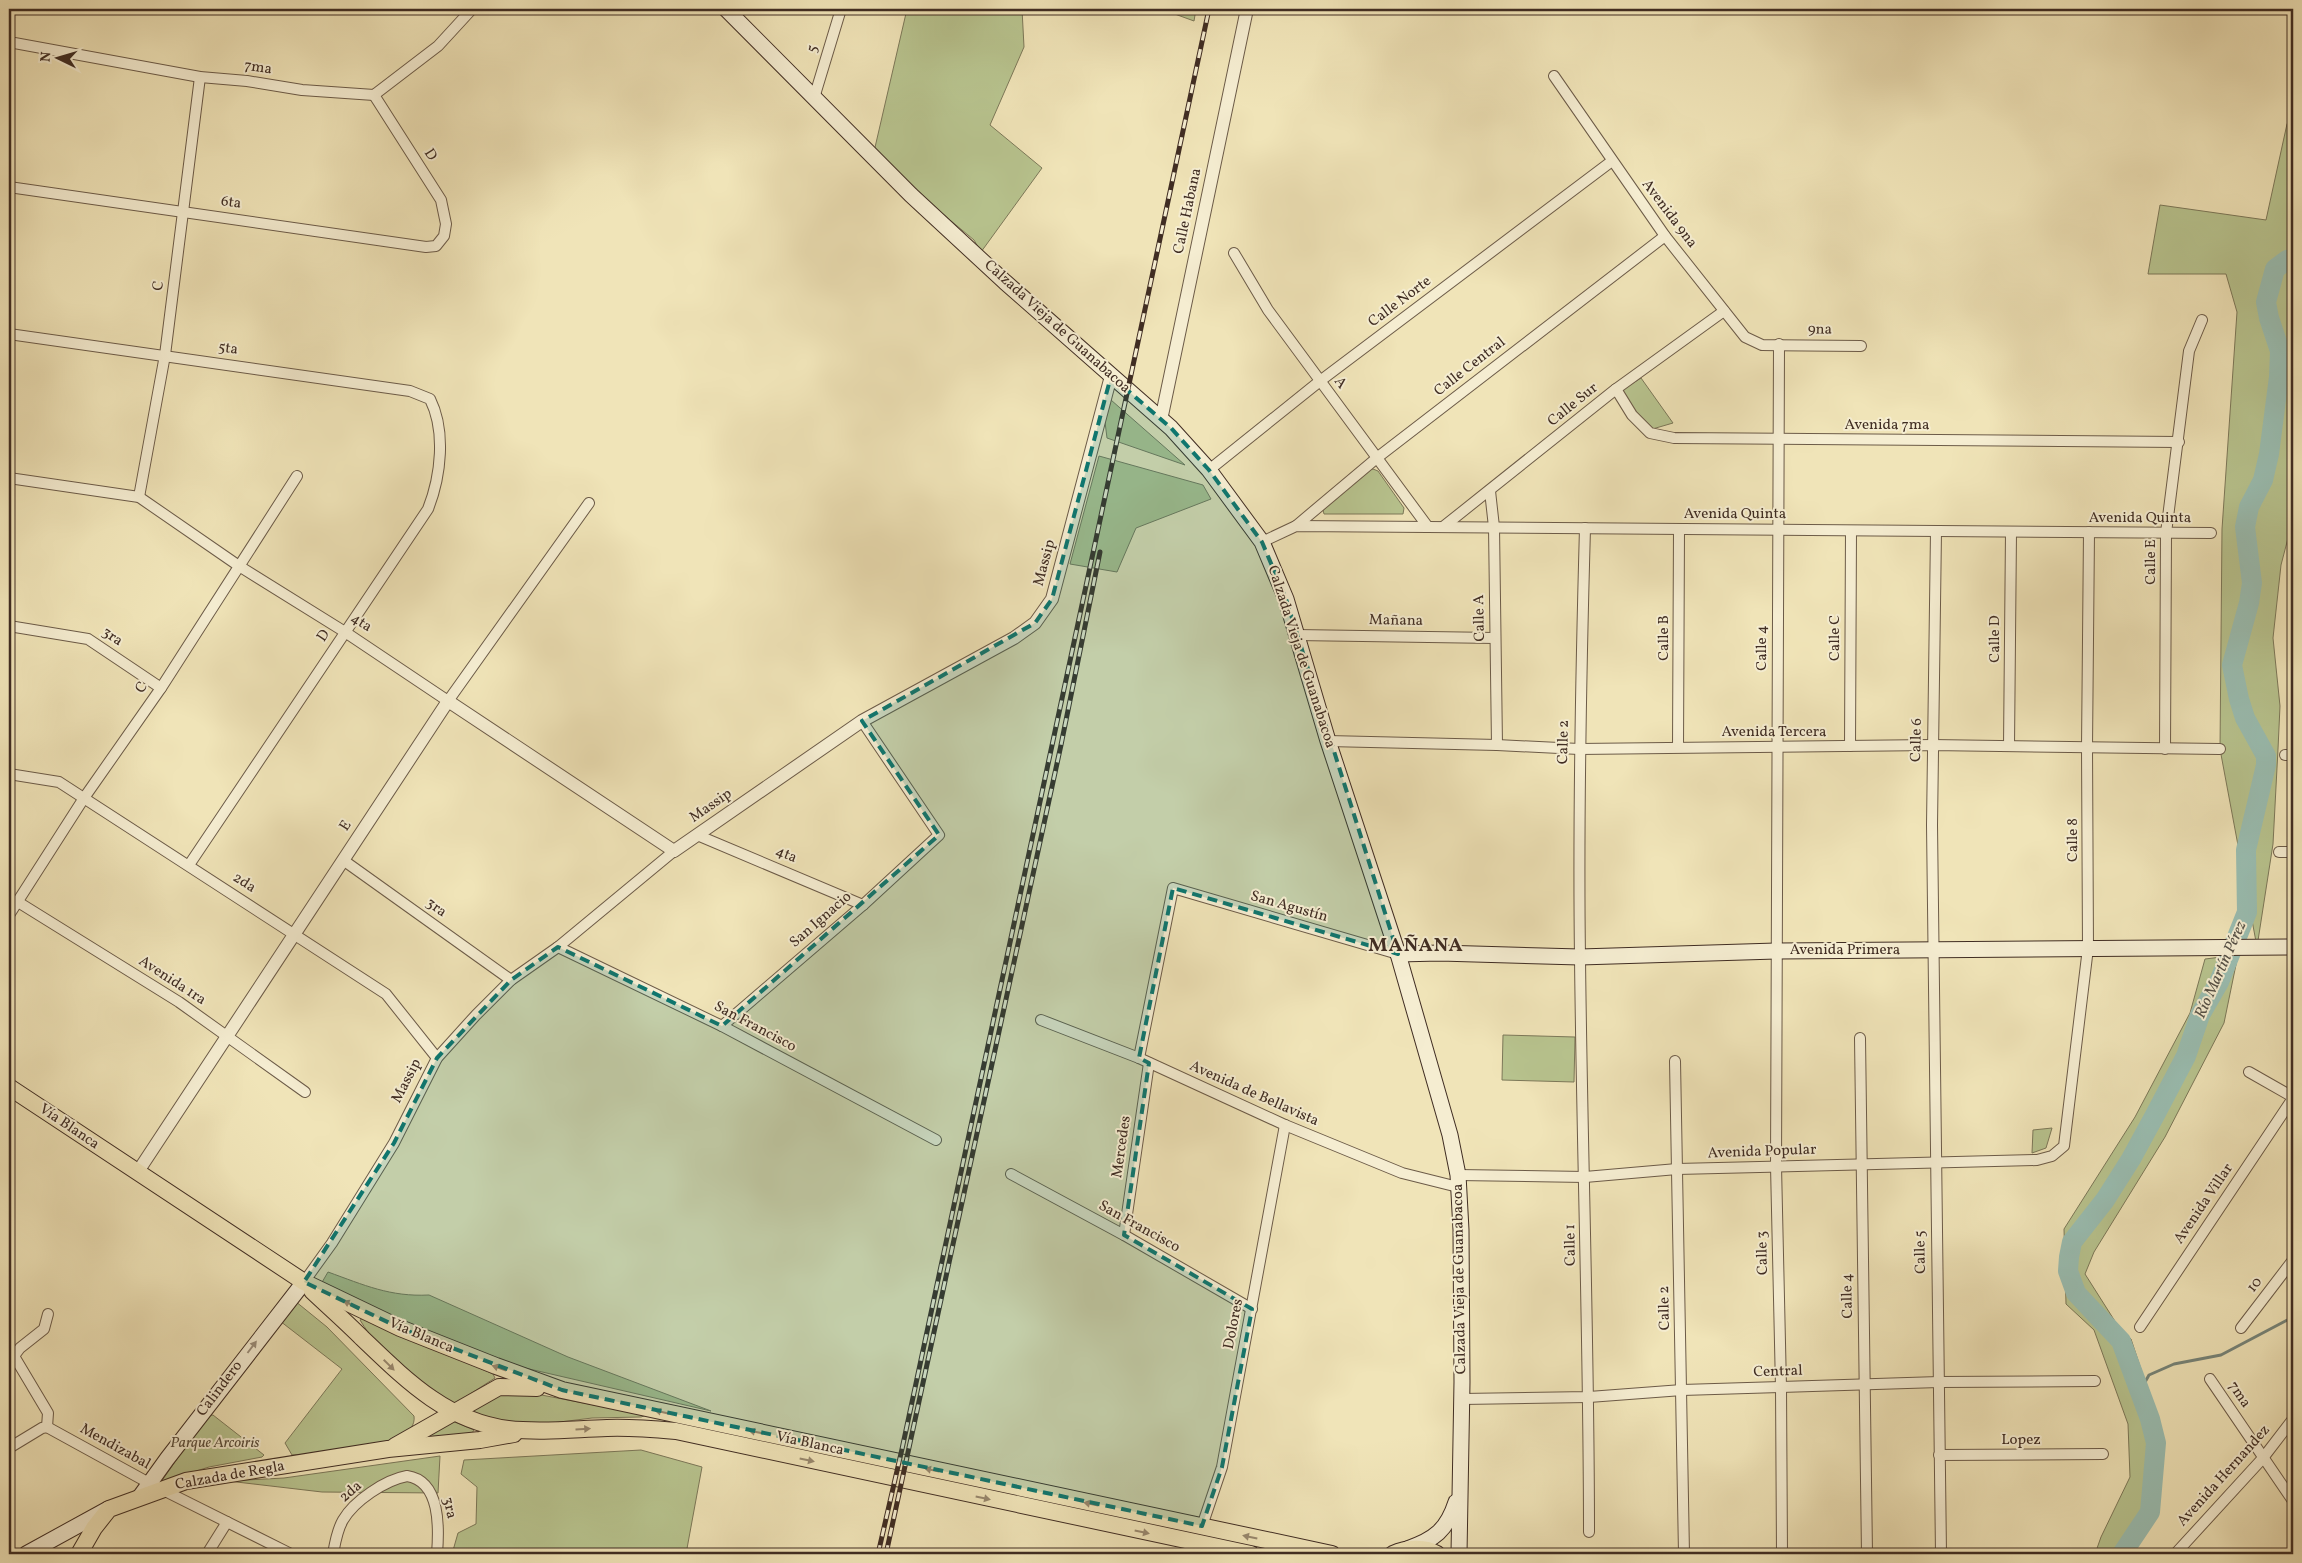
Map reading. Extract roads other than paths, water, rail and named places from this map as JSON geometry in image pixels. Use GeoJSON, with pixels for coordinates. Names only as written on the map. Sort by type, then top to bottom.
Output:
{"type":"FeatureCollection","features":[{"type":"Feature","properties":{"kind":"main road","name":"Calzada Vieja de Guanabacoa"},"geometry":{"type":"LineString","coordinates":[[726,9],[911,194],[1005,282],[1161,420],[1210,470],[1262,542],[1276,572],[1328,741],[1398,954],[1446,1117],[1458,1181],[1461,1230],[1462,1399],[1459,1554]]}},
{"type":"Feature","properties":{"kind":"main road","name":"Avenida Primera"},"geometry":{"type":"LineString","coordinates":[[1398,954],[1440,953],[1580,957],[1776,951],[2293,947]]}},
{"type":"Feature","properties":{"kind":"main road","name":"Vía Blanca"},"geometry":{"type":"LineString","coordinates":[[9,1087],[304,1282],[400,1328],[562,1390],[1332,1554]]}},
{"type":"Feature","properties":{"kind":"main road","name":"Vía Blanca"},"geometry":{"type":"LineString","coordinates":[[304,1282],[398,1374],[423,1393],[454,1411],[496,1427],[535,1431],[610,1427],[676,1431],[1250,1554]]}},
{"type":"Feature","properties":{"kind":"main road","name":"Calindero"},"geometry":{"type":"LineString","coordinates":[[156,1486],[304,1282]]}},
{"type":"Feature","properties":{"kind":"main road"},"geometry":{"type":"LineString","coordinates":[[388,1449],[499,1387],[518,1386],[562,1390]]}},
{"type":"Feature","properties":{"kind":"main road"},"geometry":{"type":"LineString","coordinates":[[418,1433],[426,1422],[428,1414],[427,1400],[423,1393]]}},
{"type":"Feature","properties":{"kind":"main road","name":"Calzada de Regla"},"geometry":{"type":"LineString","coordinates":[[26,1554],[109,1509],[139,1498],[156,1486],[388,1449],[480,1440],[535,1431]]}},
{"type":"Feature","properties":{"kind":"main road"},"geometry":{"type":"LineString","coordinates":[[1399,1552],[1424,1543],[1442,1531],[1450,1516],[1461,1484]]}},
{"type":"Feature","properties":{"kind":"main road"},"geometry":{"type":"LineString","coordinates":[[79,1554],[94,1528],[109,1509]]}},
{"type":"Feature","properties":{"kind":"main road"},"geometry":{"type":"LineString","coordinates":[[1399,1552],[1422,1549],[1437,1554]]}},
{"type":"Feature","properties":{"kind":"street"},"geometry":{"type":"LineString","coordinates":[[374,96],[438,46],[472,9]]}},
{"type":"Feature","properties":{"kind":"street","name":"5"},"geometry":{"type":"LineString","coordinates":[[814,98],[841,9]]}},
{"type":"Feature","properties":{"kind":"street","name":"Calle Habana"},"geometry":{"type":"LineString","coordinates":[[1161,420],[1247,9]]}},
{"type":"Feature","properties":{"kind":"street","name":"7ma"},"geometry":{"type":"LineString","coordinates":[[9,42],[200,77],[247,81],[302,90],[374,96]]}},
{"type":"Feature","properties":{"kind":"street","name":"Avenida 9na"},"geometry":{"type":"LineString","coordinates":[[1554,76],[1665,236],[1745,337],[1762,345],[1779,344]]}},
{"type":"Feature","properties":{"kind":"street","name":"C"},"geometry":{"type":"LineString","coordinates":[[139,497],[165,355],[200,77]]}},
{"type":"Feature","properties":{"kind":"street","name":"D"},"geometry":{"type":"LineString","coordinates":[[374,96],[441,200],[446,224],[444,236]]}},
{"type":"Feature","properties":{"kind":"street","name":"Calle Norte"},"geometry":{"type":"LineString","coordinates":[[1210,470],[1320,382],[1612,161]]}},
{"type":"Feature","properties":{"kind":"street","name":"6ta"},"geometry":{"type":"LineString","coordinates":[[9,187],[426,247],[436,246],[444,236]]}},
{"type":"Feature","properties":{"kind":"street","name":"Calle Central"},"geometry":{"type":"LineString","coordinates":[[1296,526],[1378,457],[1665,236]]}},
{"type":"Feature","properties":{"kind":"street","name":"A"},"geometry":{"type":"LineString","coordinates":[[1234,253],[1268,310],[1428,527]]}},
{"type":"Feature","properties":{"kind":"street","name":"Calle Sur"},"geometry":{"type":"LineString","coordinates":[[1443,527],[1616,389],[1724,311]]}},
{"type":"Feature","properties":{"kind":"street","name":"Calle E"},"geometry":{"type":"LineString","coordinates":[[2165,748],[2166,533],[2189,351],[2202,320]]}},
{"type":"Feature","properties":{"kind":"street","name":"5ta"},"geometry":{"type":"LineString","coordinates":[[9,334],[410,391],[430,399],[435,409]]}},
{"type":"Feature","properties":{"kind":"street","name":"9na"},"geometry":{"type":"LineString","coordinates":[[1779,344],[1861,346]]}},
{"type":"Feature","properties":{"kind":"street","name":"Calle 4"},"geometry":{"type":"LineString","coordinates":[[1776,951],[1779,344]]}},
{"type":"Feature","properties":{"kind":"street","name":"Massip"},"geometry":{"type":"LineString","coordinates":[[304,1282],[332,1243],[394,1144],[437,1058],[511,980],[558,947],[674,851],[862,721],[1005,642],[1035,623],[1052,599],[1111,376]]}},
{"type":"Feature","properties":{"kind":"street","name":"Avenida 7ma"},"geometry":{"type":"LineString","coordinates":[[1616,389],[1632,415],[1650,433],[1674,438],[2179,442]]}},
{"type":"Feature","properties":{"kind":"street","name":"D"},"geometry":{"type":"LineString","coordinates":[[189,865],[428,509],[436,488],[438,470],[439,454],[435,409]]}},
{"type":"Feature","properties":{"kind":"street","name":"C"},"geometry":{"type":"LineString","coordinates":[[9,915],[84,798],[161,688],[297,476]]}},
{"type":"Feature","properties":{"kind":"street","name":"4ta"},"geometry":{"type":"LineString","coordinates":[[9,478],[139,497],[238,566],[345,632],[674,851]]}},
{"type":"Feature","properties":{"kind":"street","name":"Calle A"},"geometry":{"type":"LineString","coordinates":[[1490,491],[1494,527],[1497,745]]}},
{"type":"Feature","properties":{"kind":"street","name":"E"},"geometry":{"type":"LineString","coordinates":[[137,1172],[448,702],[589,503]]}},
{"type":"Feature","properties":{"kind":"street","name":"Avenida Quinta"},"geometry":{"type":"LineString","coordinates":[[1262,542],[1296,526],[2211,533]]}},
{"type":"Feature","properties":{"kind":"street","name":"Calle 2"},"geometry":{"type":"LineString","coordinates":[[1580,957],[1579,749],[1585,528]]}},
{"type":"Feature","properties":{"kind":"street","name":"Calle B"},"geometry":{"type":"LineString","coordinates":[[1678,747],[1679,529]]}},
{"type":"Feature","properties":{"kind":"street","name":"Calle C"},"geometry":{"type":"LineString","coordinates":[[1850,746],[1851,531]]}},
{"type":"Feature","properties":{"kind":"street","name":"Calle 6"},"geometry":{"type":"LineString","coordinates":[[1933,950],[1932,745],[1936,531]]}},
{"type":"Feature","properties":{"kind":"street","name":"Calle D"},"geometry":{"type":"LineString","coordinates":[[2009,746],[2011,532]]}},
{"type":"Feature","properties":{"kind":"street","name":"Calle 8"},"geometry":{"type":"LineString","coordinates":[[2064,1146],[2088,948],[2089,532]]}},
{"type":"Feature","properties":{"kind":"street","name":"3ra"},"geometry":{"type":"LineString","coordinates":[[9,626],[88,639],[161,688]]}},
{"type":"Feature","properties":{"kind":"street","name":"Mañana"},"geometry":{"type":"LineString","coordinates":[[1296,635],[1495,638]]}},
{"type":"Feature","properties":{"kind":"street","name":"San Ignacio"},"geometry":{"type":"LineString","coordinates":[[722,1026],[863,905],[939,835],[862,721]]}},
{"type":"Feature","properties":{"kind":"street","name":"Avenida Tercera"},"geometry":{"type":"LineString","coordinates":[[1328,741],[1579,749],[1932,745],[2220,749]]}},
{"type":"Feature","properties":{"kind":"street","name":"2da"},"geometry":{"type":"LineString","coordinates":[[9,774],[59,782],[386,994],[437,1058]]}},
{"type":"Feature","properties":{"kind":"street","name":"4ta"},"geometry":{"type":"LineString","coordinates":[[697,835],[863,905]]}},
{"type":"Feature","properties":{"kind":"street"},"geometry":{"type":"LineString","coordinates":[[2279,852],[2293,852]]}},
{"type":"Feature","properties":{"kind":"street","name":"3ra"},"geometry":{"type":"LineString","coordinates":[[343,860],[511,980]]}},
{"type":"Feature","properties":{"kind":"street","name":"San Agustín"},"geometry":{"type":"LineString","coordinates":[[1139,1058],[1173,888],[1398,954]]}},
{"type":"Feature","properties":{"kind":"street","name":"Avenida 1ra"},"geometry":{"type":"LineString","coordinates":[[18,902],[179,1002],[305,1092]]}},
{"type":"Feature","properties":{"kind":"street","name":"San Francisco"},"geometry":{"type":"LineString","coordinates":[[558,947],[722,1026],[936,1140]]}},
{"type":"Feature","properties":{"kind":"street","name":"Calle 5"},"geometry":{"type":"LineString","coordinates":[[1933,950],[1934,1163],[1941,1554]]}},
{"type":"Feature","properties":{"kind":"street","name":"Calle 3"},"geometry":{"type":"LineString","coordinates":[[1776,951],[1776,1166],[1782,1387],[1782,1554]]}},
{"type":"Feature","properties":{"kind":"street","name":"Calle 1"},"geometry":{"type":"LineString","coordinates":[[1580,957],[1589,1397],[1588,1532]]}},
{"type":"Feature","properties":{"kind":"street","name":"Avenida de Bellavista"},"geometry":{"type":"LineString","coordinates":[[1041,1020],[1139,1058],[1285,1125],[1402,1173],[1458,1181]]}},
{"type":"Feature","properties":{"kind":"street","name":"Calle 4"},"geometry":{"type":"LineString","coordinates":[[1860,1038],[1860,1164],[1867,1554]]}},
{"type":"Feature","properties":{"kind":"street","name":"Calle 2"},"geometry":{"type":"LineString","coordinates":[[1675,1061],[1684,1554]]}},
{"type":"Feature","properties":{"kind":"street","name":"Mercedes"},"geometry":{"type":"LineString","coordinates":[[1124,1235],[1149,1063]]}},
{"type":"Feature","properties":{"kind":"street"},"geometry":{"type":"LineString","coordinates":[[2249,1072],[2293,1097]]}},
{"type":"Feature","properties":{"kind":"street","name":"Avenida Villar"},"geometry":{"type":"LineString","coordinates":[[2140,1327],[2293,1097]]}},
{"type":"Feature","properties":{"kind":"street","name":"Dolores"},"geometry":{"type":"LineString","coordinates":[[1202,1526],[1222,1467],[1285,1125]]}},
{"type":"Feature","properties":{"kind":"street","name":"Avenida Popular"},"geometry":{"type":"LineString","coordinates":[[1458,1181],[1585,1177],[1677,1169],[2036,1160],[2058,1153],[2064,1146]]}},
{"type":"Feature","properties":{"kind":"street","name":"San Francisco"},"geometry":{"type":"LineString","coordinates":[[1011,1174],[1124,1235],[1252,1309]]}},
{"type":"Feature","properties":{"kind":"street","name":"10"},"geometry":{"type":"LineString","coordinates":[[2241,1328],[2293,1260]]}},
{"type":"Feature","properties":{"kind":"street"},"geometry":{"type":"LineString","coordinates":[[9,1448],[42,1428],[47,1427],[48,1413],[14,1356],[20,1348],[44,1329],[48,1314]]}},
{"type":"Feature","properties":{"kind":"street","name":"7ma"},"geometry":{"type":"LineString","coordinates":[[2210,1379],[2293,1501]]}},
{"type":"Feature","properties":{"kind":"street","name":"Central"},"geometry":{"type":"LineString","coordinates":[[1462,1399],[1589,1397],[1682,1390],[1865,1384],[2095,1381]]}},
{"type":"Feature","properties":{"kind":"street","name":"Avenida Hernandez"},"geometry":{"type":"LineString","coordinates":[[2176,1554],[2263,1458],[2293,1419]]}},
{"type":"Feature","properties":{"kind":"street","name":"Mendizabal"},"geometry":{"type":"LineString","coordinates":[[47,1427],[156,1486],[291,1554]]}},
{"type":"Feature","properties":{"kind":"street","name":"Lopez"},"geometry":{"type":"LineString","coordinates":[[1939,1455],[2103,1454]]}},
{"type":"Feature","properties":{"kind":"street","name":"3ra"},"geometry":{"type":"LineString","coordinates":[[413,1476],[430,1492],[435,1505],[439,1527],[437,1554]]}},
{"type":"Feature","properties":{"kind":"street","name":"2da"},"geometry":{"type":"LineString","coordinates":[[333,1554],[343,1520],[356,1504],[395,1479],[413,1476]]}},
{"type":"Feature","properties":{"kind":"street"},"geometry":{"type":"LineString","coordinates":[[207,1554],[227,1522]]}},
{"type":"Feature","properties":{"kind":"street"},"geometry":{"type":"LineString","coordinates":[[9,1549],[11,1554]]}},
{"type":"Feature","properties":{"kind":"street"},"geometry":{"type":"LineString","coordinates":[[1941,1554],[2071,1554]]}},
{"type":"Feature","properties":{"kind":"waterway","name":"Río Martín Pérez"},"geometry":{"type":"LineString","coordinates":[[2122,1554],[2150,1512],[2156,1443],[2150,1419],[2121,1341],[2076,1293],[2068,1271],[2069,1257],[2072,1242],[2105,1200],[2131,1159],[2186,1056],[2200,1015],[2219,982],[2247,912],[2246,850],[2266,765],[2266,756],[2245,718],[2232,665],[2249,603],[2252,583],[2245,527],[2249,507],[2263,480],[2269,454],[2279,377],[2280,351],[2269,318],[2266,302],[2275,269],[2293,258]]}},
{"type":"Feature","properties":{"kind":"waterway"},"geometry":{"type":"LineString","coordinates":[[2140,1391],[2149,1375],[2174,1364],[2221,1355],[2293,1317]]}},
{"type":"Feature","properties":{"kind":"railway"},"geometry":{"type":"LineString","coordinates":[[878,1554],[1209,9]]}},
{"type":"Feature","properties":{"kind":"railway"},"geometry":{"type":"LineString","coordinates":[[886,1554],[1061,745],[1100,552]]}},
{"type":"Feature","properties":{"kind":"district","name":"MAÑANA"},"geometry":{"type":"Point","coordinates":[1416,946]}},
{"type":"Feature","properties":{"kind":"park label","name":"Parque Arcoiris"},"geometry":{"type":"Point","coordinates":[215,1443]}}]}
